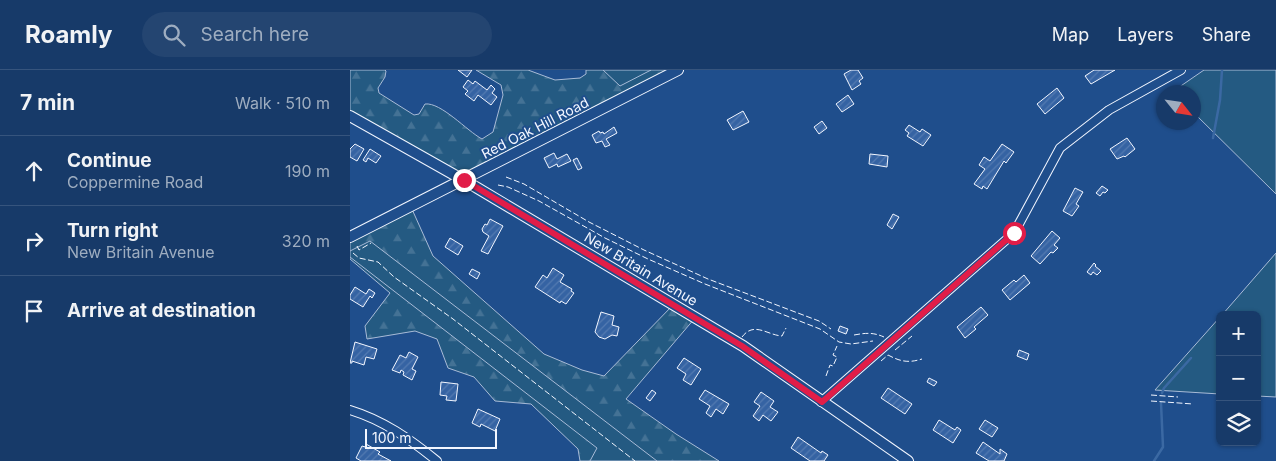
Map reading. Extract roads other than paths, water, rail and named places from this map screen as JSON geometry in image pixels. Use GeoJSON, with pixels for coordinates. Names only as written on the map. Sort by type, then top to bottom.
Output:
{"type":"FeatureCollection","features":[{"type":"Feature","properties":{"kind":"street","name":"Red Oak Hill Road"},"geometry":{"type":"LineString","coordinates":[[350,237],[678,70]]}},
{"type":"Feature","properties":{"kind":"street"},"geometry":{"type":"LineString","coordinates":[[822,402],[1014,233],[1060,148],[1109,110],[1180,70]]}},
{"type":"Feature","properties":{"kind":"street","name":"New Britain Avenue"},"geometry":{"type":"LineString","coordinates":[[350,116],[464,180],[742,346],[908,461]]}},
{"type":"Feature","properties":{"kind":"street"},"geometry":{"type":"LineString","coordinates":[[350,410],[370,416],[410,439],[437,461]]}},
{"type":"Feature","properties":{"kind":"waterway"},"geometry":{"type":"LineString","coordinates":[[1213,138],[1220,100],[1222,70]]}},
{"type":"Feature","properties":{"kind":"waterway"},"geometry":{"type":"LineString","coordinates":[[1162,393],[1164,388],[1191,358]]}},
{"type":"Feature","properties":{"kind":"waterway"},"geometry":{"type":"LineString","coordinates":[[1154,461],[1163,447],[1161,403]]}}]}
